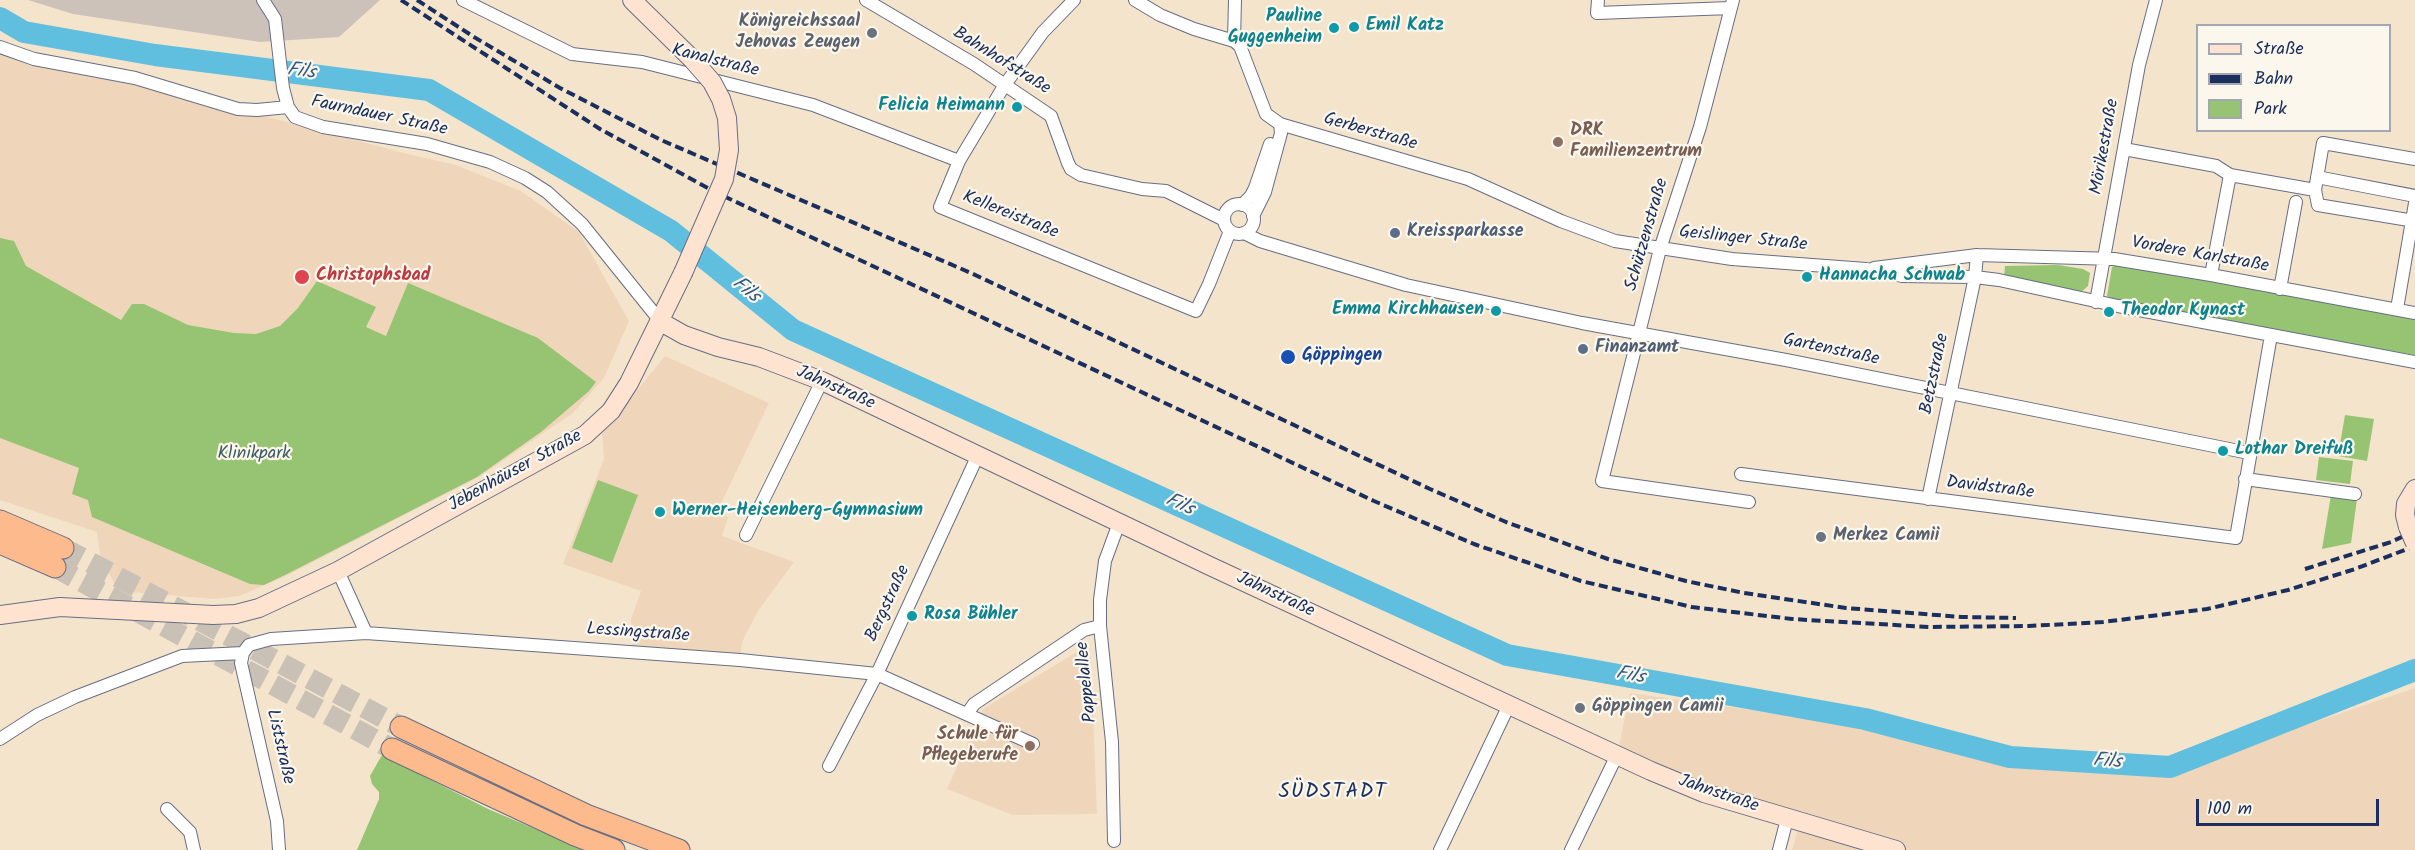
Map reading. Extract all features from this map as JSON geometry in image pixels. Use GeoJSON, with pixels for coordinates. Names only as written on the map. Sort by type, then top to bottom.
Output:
{"type":"FeatureCollection","features":[{"type":"Feature","properties":{"kind":"highway"},"geometry":{"type":"LineString","coordinates":[[0,521],[59,557],[0,543]]}},
{"type":"Feature","properties":{"kind":"highway"},"geometry":{"type":"LineString","coordinates":[[401,727],[586,815],[679,850]]}},
{"type":"Feature","properties":{"kind":"highway"},"geometry":{"type":"LineString","coordinates":[[392,749],[564,830],[614,850]]}},
{"type":"Feature","properties":{"kind":"main road","name":"Jebenhäuser Straße"},"geometry":{"type":"LineString","coordinates":[[0,615],[60,607],[213,615],[236,614],[260,608],[338,571],[585,435],[611,411],[629,383],[661,322],[724,180],[729,150],[727,118],[712,82],[632,0]]}},
{"type":"Feature","properties":{"kind":"main road","name":"Jahnstraße"},"geometry":{"type":"LineString","coordinates":[[661,322],[706,343],[759,357],[822,381],[1119,523],[1617,755],[1704,793],[1896,850]]}},
{"type":"Feature","properties":{"kind":"main road"},"geometry":{"type":"LineString","coordinates":[[2411,535],[2405,515],[2406,504],[2415,489]]}},
{"type":"Feature","properties":{"kind":"street"},"geometry":{"type":"LineString","coordinates":[[263,0],[274,19],[283,88],[288,107]]}},
{"type":"Feature","properties":{"kind":"street","name":"Kanalstraße"},"geometry":{"type":"LineString","coordinates":[[463,0],[572,54],[642,62],[813,105],[959,161]]}},
{"type":"Feature","properties":{"kind":"street","name":"Bahnhofstraße"},"geometry":{"type":"LineString","coordinates":[[866,0],[974,64],[1051,116],[1071,169],[1081,175],[1142,189],[1166,191],[1227,226]]}},
{"type":"Feature","properties":{"kind":"street","name":"Kellereistraße"},"geometry":{"type":"LineString","coordinates":[[1074,0],[1043,32],[1004,86],[959,161],[940,207],[1196,311],[1209,284],[1227,226]]}},
{"type":"Feature","properties":{"kind":"street"},"geometry":{"type":"LineString","coordinates":[[1135,0],[1194,29],[1234,40],[1240,46],[1266,114],[1280,124],[1281,133],[1268,181],[1253,216],[1253,225],[1244,233],[1227,226],[1229,208],[1242,205],[1251,196],[1274,131],[1280,124]]}},
{"type":"Feature","properties":{"kind":"street"},"geometry":{"type":"LineString","coordinates":[[1234,40],[1235,0]]}},
{"type":"Feature","properties":{"kind":"street"},"geometry":{"type":"LineString","coordinates":[[1598,0],[1597,13],[1731,4]]}},
{"type":"Feature","properties":{"kind":"street","name":"Mörikestraße"},"geometry":{"type":"LineString","coordinates":[[2096,302],[2139,65],[2156,0]]}},
{"type":"Feature","properties":{"kind":"street","name":"Schützenstraße"},"geometry":{"type":"LineString","coordinates":[[1731,4],[1700,127],[1660,249],[1602,481],[1749,502]]}},
{"type":"Feature","properties":{"kind":"street","name":"Faurndauer Straße"},"geometry":{"type":"LineString","coordinates":[[0,47],[34,59],[135,78],[238,109],[288,107],[295,117],[312,124],[427,144],[490,162],[525,178],[547,192],[582,224],[661,322]]}},
{"type":"Feature","properties":{"kind":"street","name":"Gerberstraße"},"geometry":{"type":"LineString","coordinates":[[1280,124],[1451,174]]}},
{"type":"Feature","properties":{"kind":"street"},"geometry":{"type":"LineString","coordinates":[[2413,221],[2318,205],[2315,190],[2323,143],[2415,159]]}},
{"type":"Feature","properties":{"kind":"street"},"geometry":{"type":"LineString","coordinates":[[2124,149],[2216,166],[2230,175],[2315,190]]}},
{"type":"Feature","properties":{"kind":"street","name":"Geislinger Straße"},"geometry":{"type":"LineString","coordinates":[[1451,174],[1468,179],[1561,221],[1615,241],[1732,259],[1866,269],[1902,276],[1975,277]]}},
{"type":"Feature","properties":{"kind":"street"},"geometry":{"type":"LineString","coordinates":[[2211,275],[2230,175]]}},
{"type":"Feature","properties":{"kind":"street"},"geometry":{"type":"LineString","coordinates":[[2318,177],[2415,196]]}},
{"type":"Feature","properties":{"kind":"street"},"geometry":{"type":"LineString","coordinates":[[2280,289],[2296,202]]}},
{"type":"Feature","properties":{"kind":"street"},"geometry":{"type":"LineString","coordinates":[[2397,309],[2415,203]]}},
{"type":"Feature","properties":{"kind":"street"},"geometry":{"type":"LineString","coordinates":[[1242,205],[1249,209],[1253,216]]}},
{"type":"Feature","properties":{"kind":"street","name":"Gartenstraße"},"geometry":{"type":"LineString","coordinates":[[1244,233],[1260,241],[1406,285],[2250,453]]}},
{"type":"Feature","properties":{"kind":"street","name":"Geislinger Straße"},"geometry":{"type":"LineString","coordinates":[[1866,269],[1977,255]]}},
{"type":"Feature","properties":{"kind":"street","name":"Vordere Karlstraße"},"geometry":{"type":"LineString","coordinates":[[1977,255],[2104,259],[2211,275],[2415,313]]}},
{"type":"Feature","properties":{"kind":"street","name":"Betzstraße"},"geometry":{"type":"LineString","coordinates":[[1928,499],[1975,277],[1977,255]]}},
{"type":"Feature","properties":{"kind":"street"},"geometry":{"type":"LineString","coordinates":[[1975,277],[2415,362]]}},
{"type":"Feature","properties":{"kind":"street"},"geometry":{"type":"LineString","coordinates":[[2271,334],[2245,479],[2355,494]]}},
{"type":"Feature","properties":{"kind":"street"},"geometry":{"type":"LineString","coordinates":[[746,535],[822,381]]}},
{"type":"Feature","properties":{"kind":"street","name":"Bergstraße"},"geometry":{"type":"LineString","coordinates":[[829,766],[877,674],[978,455]]}},
{"type":"Feature","properties":{"kind":"street","name":"Davidstraße"},"geometry":{"type":"LineString","coordinates":[[1741,474],[2236,538],[2245,479]]}},
{"type":"Feature","properties":{"kind":"street","name":"Pappelallee"},"geometry":{"type":"LineString","coordinates":[[1114,841],[1112,742],[1100,626],[1105,561],[1119,523]]}},
{"type":"Feature","properties":{"kind":"street"},"geometry":{"type":"LineString","coordinates":[[338,571],[366,633]]}},
{"type":"Feature","properties":{"kind":"street"},"geometry":{"type":"LineString","coordinates":[[967,714],[974,704],[1084,630],[1100,626]]}},
{"type":"Feature","properties":{"kind":"street","name":"Lessingstraße"},"geometry":{"type":"LineString","coordinates":[[243,653],[249,645],[271,639],[366,633],[741,660],[877,674],[1033,744]]}},
{"type":"Feature","properties":{"kind":"street"},"geometry":{"type":"LineString","coordinates":[[0,739],[36,715],[66,701],[182,656],[243,653]]}},
{"type":"Feature","properties":{"kind":"street","name":"Liststraße"},"geometry":{"type":"LineString","coordinates":[[243,653],[241,663],[277,821],[279,850]]}},
{"type":"Feature","properties":{"kind":"street"},"geometry":{"type":"LineString","coordinates":[[1440,850],[1509,705]]}},
{"type":"Feature","properties":{"kind":"street"},"geometry":{"type":"LineString","coordinates":[[1571,850],[1617,755]]}},
{"type":"Feature","properties":{"kind":"street"},"geometry":{"type":"LineString","coordinates":[[166,809],[190,832],[194,850]]}},
{"type":"Feature","properties":{"kind":"street"},"geometry":{"type":"LineString","coordinates":[[1779,850],[1787,819]]}},
{"type":"Feature","properties":{"kind":"shaded area"},"geometry":{"type":"Polygon","coordinates":[[[28,0],[380,0],[339,37],[260,42],[73,14],[28,0]]]}},
{"type":"Feature","properties":{"kind":"shaded area","name":"Christophsbad"},"geometry":{"type":"Polygon","coordinates":[[[0,43],[23,52],[456,165],[521,191],[579,232],[629,321],[604,378],[573,413],[479,477],[282,578],[239,596],[214,599],[118,591],[100,555],[97,532],[0,500],[0,43]]]}},
{"type":"Feature","properties":{"kind":"shaded area"},"geometry":{"type":"Polygon","coordinates":[[[665,356],[769,403],[717,512],[728,517],[722,536],[794,562],[758,611],[742,642],[740,660],[633,652],[631,619],[641,591],[563,564],[604,459],[602,433],[665,356]]]}},
{"type":"Feature","properties":{"kind":"shaded area","name":"Schule für Pflegeberufe"},"geometry":{"type":"Polygon","coordinates":[[[1080,650],[1091,658],[1097,814],[1012,815],[947,789],[983,709],[1080,650]]]}},
{"type":"Feature","properties":{"kind":"shaded area"},"geometry":{"type":"Polygon","coordinates":[[[2415,688],[2415,850],[1792,850],[1800,822],[1618,751],[1630,693],[2173,770],[2415,688]]]}},
{"type":"Feature","properties":{"kind":"green space","name":"Klinikpark"},"geometry":{"type":"Polygon","coordinates":[[[0,238],[14,241],[26,266],[121,320],[132,304],[144,304],[188,325],[234,333],[256,334],[280,326],[298,308],[317,281],[376,307],[366,327],[386,336],[408,283],[538,338],[596,382],[589,391],[541,432],[477,477],[264,585],[250,584],[92,517],[88,500],[72,494],[79,468],[0,438],[0,238]]]}},
{"type":"Feature","properties":{"kind":"green space"},"geometry":{"type":"Polygon","coordinates":[[[2119,264],[2415,316],[2415,355],[2121,303],[2107,296],[2112,267],[2119,264]]]}},
{"type":"Feature","properties":{"kind":"green space"},"geometry":{"type":"Polygon","coordinates":[[[2058,265],[2083,269],[2090,273],[2088,286],[2081,292],[2004,277],[2005,266],[2058,265]]]}},
{"type":"Feature","properties":{"kind":"green space"},"geometry":{"type":"Polygon","coordinates":[[[2345,415],[2374,419],[2367,461],[2338,456],[2345,415]]]}},
{"type":"Feature","properties":{"kind":"green space"},"geometry":{"type":"Polygon","coordinates":[[[2319,457],[2353,461],[2350,484],[2316,480],[2319,457]]]}},
{"type":"Feature","properties":{"kind":"green space"},"geometry":{"type":"Polygon","coordinates":[[[598,480],[638,495],[612,563],[572,548],[598,480]]]}},
{"type":"Feature","properties":{"kind":"green space"},"geometry":{"type":"Polygon","coordinates":[[[2331,495],[2357,499],[2351,543],[2322,549],[2331,495]]]}},
{"type":"Feature","properties":{"kind":"green space"},"geometry":{"type":"Polygon","coordinates":[[[382,755],[488,809],[585,850],[357,850],[379,799],[379,792],[372,784],[370,776],[382,755]]]}},
{"type":"Feature","properties":{"kind":"waterway","name":"Fils"},"geometry":{"type":"LineString","coordinates":[[0,18],[24,32],[155,55],[429,90],[671,231],[793,330],[1507,655],[1865,719],[2010,757],[2170,767],[2415,670]]}},
{"type":"Feature","properties":{"kind":"tunnel"},"geometry":{"type":"LineString","coordinates":[[63,548],[401,727]]}},
{"type":"Feature","properties":{"kind":"tunnel"},"geometry":{"type":"LineString","coordinates":[[55,567],[392,749]]}},
{"type":"Feature","properties":{"kind":"railway"},"geometry":{"type":"LineString","coordinates":[[401,0],[600,129],[717,193],[1374,501],[1474,544],[1581,581],[1692,607],[1792,619],[1929,627],[2029,626],[2103,622],[2207,609],[2288,590],[2355,569],[2415,546]]}},
{"type":"Feature","properties":{"kind":"railway"},"geometry":{"type":"LineString","coordinates":[[417,0],[560,88],[661,140],[971,273],[1430,489],[1506,522],[1608,559],[1686,581],[1744,593],[1846,608],[1962,617],[2016,618]]}},
{"type":"Feature","properties":{"kind":"railway"},"geometry":{"type":"LineString","coordinates":[[2305,569],[2391,542],[2415,531]]}},
{"type":"Feature","properties":{"kind":"place","name":"Emil Katz"},"geometry":{"type":"Point","coordinates":[1354,27]}},
{"type":"Feature","properties":{"kind":"place","name":"Pauline Guggenheim"},"geometry":{"type":"Point","coordinates":[1334,28]}},
{"type":"Feature","properties":{"kind":"place","name":"Königreichssaal Jehovas Zeugen"},"geometry":{"type":"Point","coordinates":[872,33]}},
{"type":"Feature","properties":{"kind":"place","name":"Felicia Heimann"},"geometry":{"type":"Point","coordinates":[1017,107]}},
{"type":"Feature","properties":{"kind":"place","name":"DRK Familienzentrum"},"geometry":{"type":"Point","coordinates":[1558,142]}},
{"type":"Feature","properties":{"kind":"place","name":"Kreissparkasse"},"geometry":{"type":"Point","coordinates":[1395,233]}},
{"type":"Feature","properties":{"kind":"place","name":"Christophsbad"},"geometry":{"type":"Point","coordinates":[302,277]}},
{"type":"Feature","properties":{"kind":"place","name":"Hannacha Schwab"},"geometry":{"type":"Point","coordinates":[1807,277]}},
{"type":"Feature","properties":{"kind":"place","name":"Emma Kirchhausen"},"geometry":{"type":"Point","coordinates":[1496,311]}},
{"type":"Feature","properties":{"kind":"place","name":"Theodor Kynast"},"geometry":{"type":"Point","coordinates":[2109,312]}},
{"type":"Feature","properties":{"kind":"place","name":"Finanzamt"},"geometry":{"type":"Point","coordinates":[1583,349]}},
{"type":"Feature","properties":{"kind":"place","name":"Göppingen"},"geometry":{"type":"Point","coordinates":[1288,357]}},
{"type":"Feature","properties":{"kind":"place","name":"Lothar Dreifuß"},"geometry":{"type":"Point","coordinates":[2223,451]}},
{"type":"Feature","properties":{"kind":"place","name":"Werner-Heisenberg-Gymnasium"},"geometry":{"type":"Point","coordinates":[660,512]}},
{"type":"Feature","properties":{"kind":"place","name":"Merkez Camii"},"geometry":{"type":"Point","coordinates":[1821,537]}},
{"type":"Feature","properties":{"kind":"place","name":"Rosa Bühler"},"geometry":{"type":"Point","coordinates":[912,616]}},
{"type":"Feature","properties":{"kind":"place","name":"Göppingen Camii"},"geometry":{"type":"Point","coordinates":[1580,708]}},
{"type":"Feature","properties":{"kind":"place","name":"Schule für Pflegeberufe"},"geometry":{"type":"Point","coordinates":[1030,746]}},
{"type":"Feature","properties":{"kind":"district","name":"SÜDSTADT"},"geometry":{"type":"Point","coordinates":[1333,793]}}]}
